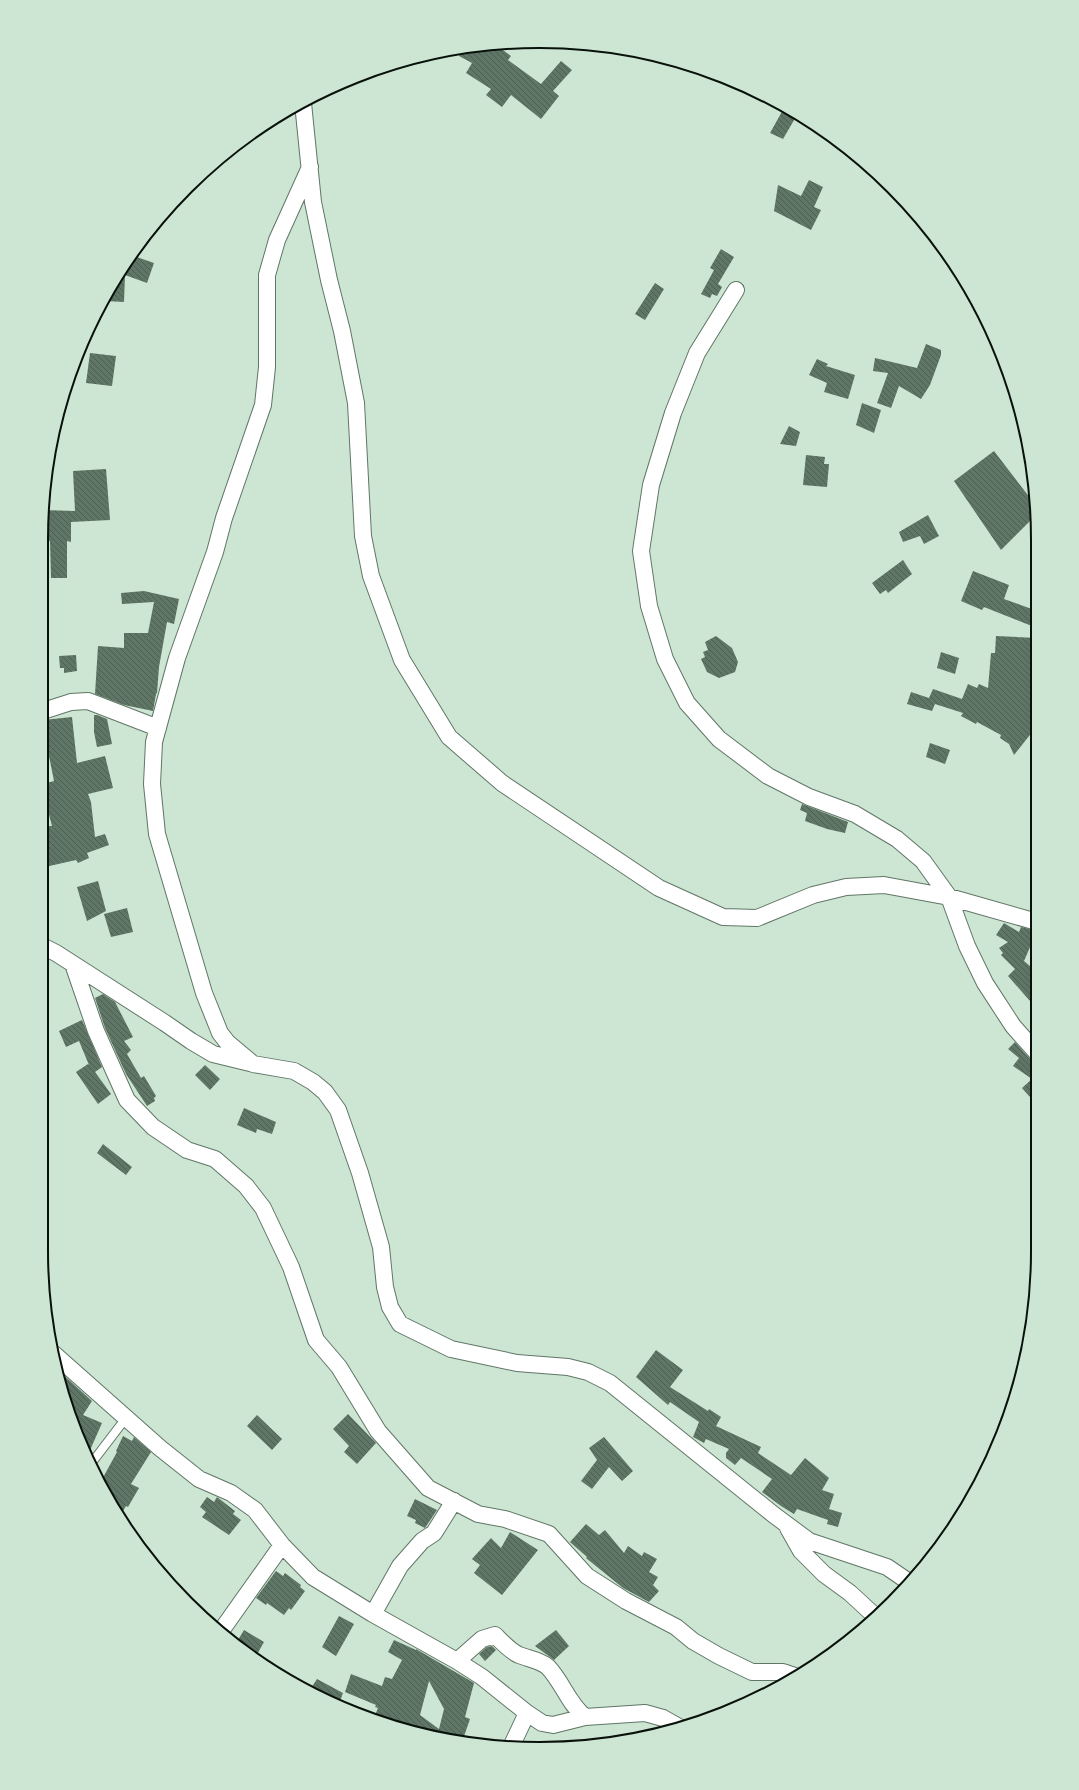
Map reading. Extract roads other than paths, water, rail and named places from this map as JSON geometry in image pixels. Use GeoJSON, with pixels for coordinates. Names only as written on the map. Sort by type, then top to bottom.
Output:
{"type":"FeatureCollection","features":[{"type":"Feature","properties":{"kind":"street"},"geometry":{"type":"LineString","coordinates":[[304,109],[315,210],[329,280],[342,331],[356,403],[363,536],[370,576],[402,660],[449,737],[502,783],[659,888],[723,917],[757,918],[813,895],[846,887],[884,886],[950,897],[1031,920]]}},
{"type":"Feature","properties":{"kind":"street"},"geometry":{"type":"LineString","coordinates":[[253,1064],[227,1042],[220,1033],[204,993],[171,886],[157,834],[152,784],[154,742],[177,658],[215,552],[224,518],[263,405],[267,367],[267,275],[278,240],[310,167]]}},
{"type":"Feature","properties":{"kind":"street"},"geometry":{"type":"LineString","coordinates":[[736,290],[697,353],[673,413],[651,485],[640,550],[649,606],[665,659],[687,703],[719,739],[768,776],[809,797],[856,814],[897,839],[923,861],[950,897],[967,946],[985,983],[1013,1026],[1031,1046]]}},
{"type":"Feature","properties":{"kind":"street"},"geometry":{"type":"LineString","coordinates":[[48,709],[71,702],[88,701],[158,728]]}},
{"type":"Feature","properties":{"kind":"street"},"geometry":{"type":"LineString","coordinates":[[48,950],[56,953],[133,1002],[190,1041],[213,1054],[253,1064],[294,1071],[325,1092],[338,1110],[360,1172],[381,1247],[384,1287],[390,1307],[400,1324],[451,1349],[517,1363],[568,1367],[588,1372],[610,1383],[809,1541],[887,1567],[905,1579]]}},
{"type":"Feature","properties":{"kind":"street"},"geometry":{"type":"LineString","coordinates":[[73,964],[96,1031],[127,1100],[153,1127],[187,1150],[215,1159],[246,1186],[263,1208],[291,1267],[316,1340],[339,1367],[378,1431],[428,1488],[478,1514],[505,1519],[549,1534],[587,1576],[626,1601],[676,1627],[693,1641],[719,1656],[752,1672],[783,1672],[789,1674]]}},
{"type":"Feature","properties":{"kind":"street"},"geometry":{"type":"LineString","coordinates":[[60,1360],[160,1448],[199,1479],[231,1493],[254,1510],[282,1545],[313,1577],[373,1614],[457,1661],[482,1678],[526,1713],[542,1723],[553,1725],[585,1717],[645,1713],[663,1718],[673,1723]]}},
{"type":"Feature","properties":{"kind":"street"},"geometry":{"type":"LineString","coordinates":[[373,1614],[400,1566],[422,1541],[434,1533],[454,1501]]}},
{"type":"Feature","properties":{"kind":"street"},"geometry":{"type":"LineString","coordinates":[[787,1525],[800,1551],[824,1574],[850,1593],[871,1613]]}},
{"type":"Feature","properties":{"kind":"street"},"geometry":{"type":"LineString","coordinates":[[224,1627],[282,1545]]}},
{"type":"Feature","properties":{"kind":"street"},"geometry":{"type":"LineString","coordinates":[[457,1661],[482,1639],[495,1635],[518,1654],[547,1666],[556,1677],[574,1708],[585,1717]]}},
{"type":"Feature","properties":{"kind":"street"},"geometry":{"type":"LineString","coordinates":[[514,1741],[526,1713]]}},
{"type":"Feature","properties":{"kind":"lane"},"geometry":{"type":"LineString","coordinates":[[95,1459],[126,1418]]}}]}
